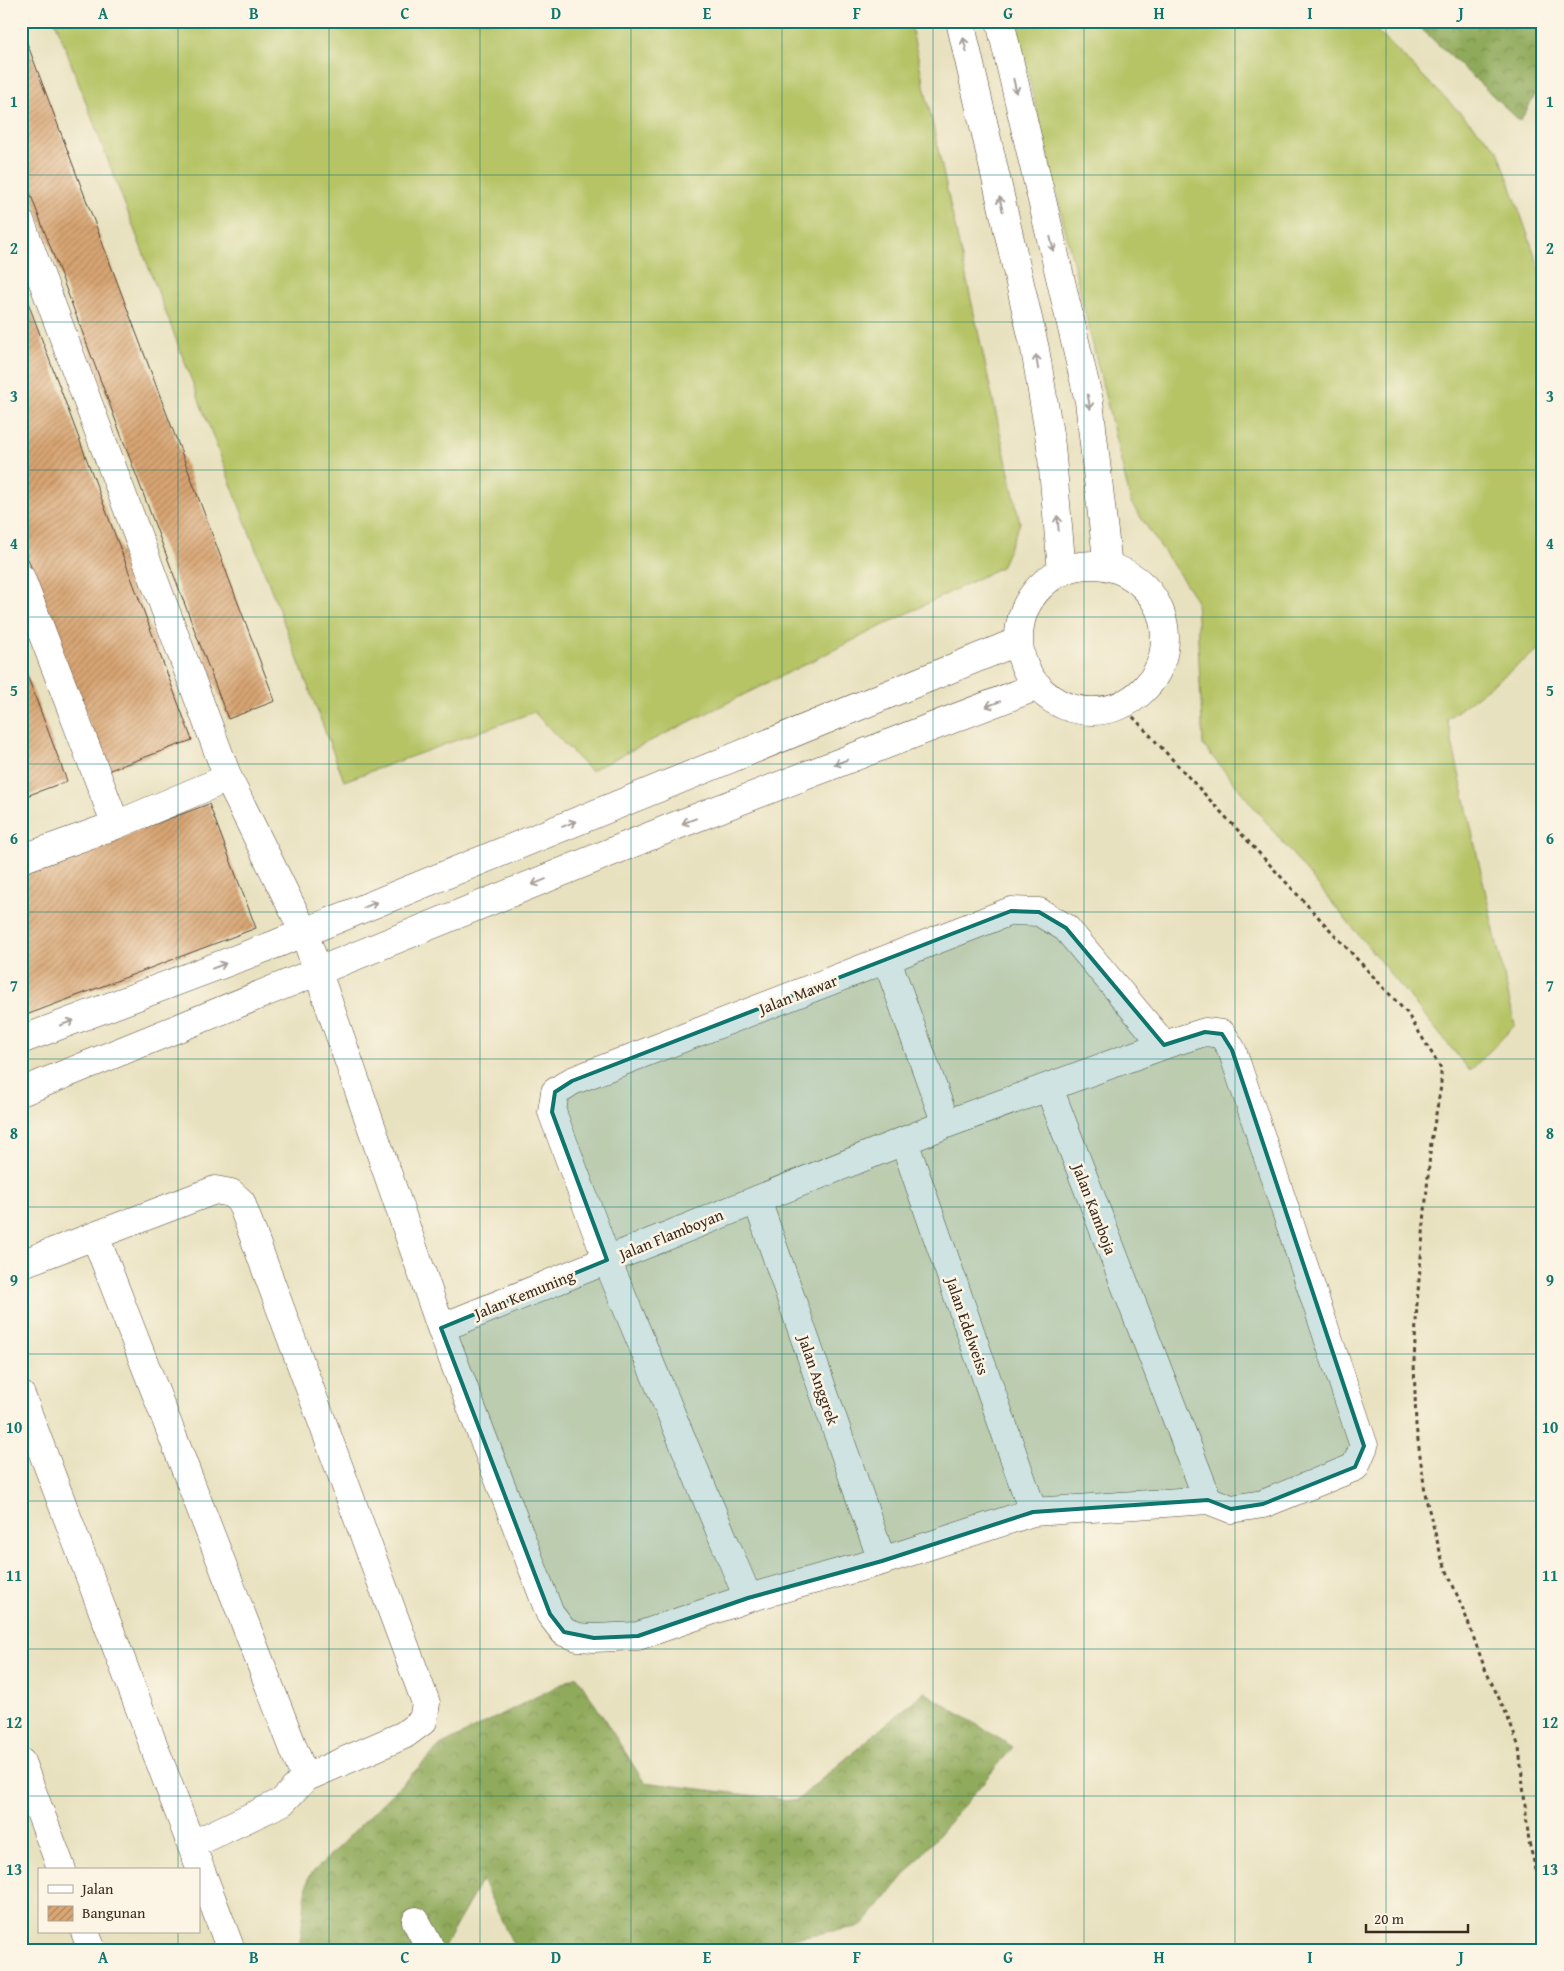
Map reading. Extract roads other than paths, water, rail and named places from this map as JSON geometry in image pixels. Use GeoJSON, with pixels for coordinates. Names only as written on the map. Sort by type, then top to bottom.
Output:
{"type":"FeatureCollection","features":[{"type":"Feature","properties":{"kind":"street"},"geometry":{"type":"LineString","coordinates":[[960,21],[1035,349],[1051,446],[1062,572]]}},
{"type":"Feature","properties":{"kind":"street"},"geometry":{"type":"LineString","coordinates":[[1000,21],[1089,401],[1108,567]]}},
{"type":"Feature","properties":{"kind":"street"},"geometry":{"type":"LineString","coordinates":[[21,223],[228,778],[304,932],[440,1328],[550,1614],[564,1632],[578,1637],[594,1638],[638,1636],[748,1598],[882,1561],[1033,1512],[1208,1500],[1231,1509],[1263,1504],[1355,1467],[1364,1446],[1232,1050],[1222,1034],[1205,1032],[1164,1045],[1049,1088]]}},
{"type":"Feature","properties":{"kind":"street"},"geometry":{"type":"LineString","coordinates":[[1089,566],[1108,567],[1126,574],[1142,585],[1154,599],[1162,617],[1165,636],[1163,655],[1157,673],[1146,688],[1131,701],[1114,708],[1095,712],[1076,710],[1059,703],[1038,686],[1031,677],[1022,660],[1019,641],[1021,622],[1028,604],[1038,588],[1053,576],[1062,572],[1089,566]]}},
{"type":"Feature","properties":{"kind":"street"},"geometry":{"type":"LineString","coordinates":[[21,578],[116,825]]}},
{"type":"Feature","properties":{"kind":"street"},"geometry":{"type":"LineString","coordinates":[[21,1040],[304,932],[1019,641]]}},
{"type":"Feature","properties":{"kind":"street"},"geometry":{"type":"LineString","coordinates":[[21,1092],[680,824],[1038,686]]}},
{"type":"Feature","properties":{"kind":"street"},"geometry":{"type":"LineString","coordinates":[[21,858],[116,825],[228,778]]}},
{"type":"Feature","properties":{"kind":"street","name":"Jalan Mawar"},"geometry":{"type":"LineString","coordinates":[[607,1260],[552,1112],[555,1092],[572,1081],[1011,911],[1039,912],[1066,928],[1164,1045]]}},
{"type":"Feature","properties":{"kind":"street"},"geometry":{"type":"LineString","coordinates":[[888,960],[946,1124]]}},
{"type":"Feature","properties":{"kind":"street","name":"Jalan Flamboyan"},"geometry":{"type":"LineString","coordinates":[[748,1598],[607,1260],[946,1124],[1049,1088]]}},
{"type":"Feature","properties":{"kind":"street","name":"Jalan Kamboja"},"geometry":{"type":"LineString","coordinates":[[1049,1088],[1208,1500]]}},
{"type":"Feature","properties":{"kind":"street","name":"Jalan Edelweiss"},"geometry":{"type":"LineString","coordinates":[[904,1141],[1033,1512]]}},
{"type":"Feature","properties":{"kind":"street"},"geometry":{"type":"LineString","coordinates":[[21,1264],[215,1190],[231,1193],[241,1202],[426,1703],[423,1721],[404,1735],[305,1778],[282,1802],[191,1845]]}},
{"type":"Feature","properties":{"kind":"street","name":"Jalan Anggrek"},"geometry":{"type":"LineString","coordinates":[[757,1200],[882,1561]]}},
{"type":"Feature","properties":{"kind":"street"},"geometry":{"type":"LineString","coordinates":[[95,1236],[305,1778]]}},
{"type":"Feature","properties":{"kind":"street","name":"Jalan Kemuning"},"geometry":{"type":"LineString","coordinates":[[440,1328],[607,1260]]}},
{"type":"Feature","properties":{"kind":"street"},"geometry":{"type":"LineString","coordinates":[[21,1394],[200,1868]]}},
{"type":"Feature","properties":{"kind":"street"},"geometry":{"type":"LineString","coordinates":[[21,1762],[61,1868]]}},
{"type":"Feature","properties":{"kind":"street"},"geometry":{"type":"LineString","coordinates":[[200,1869],[231,1950]]}},
{"type":"Feature","properties":{"kind":"street"},"geometry":{"type":"LineString","coordinates":[[416,1921],[431,1950]]}},
{"type":"Feature","properties":{"kind":"street"},"geometry":{"type":"LineString","coordinates":[[86,1934],[92,1950]]}}]}
